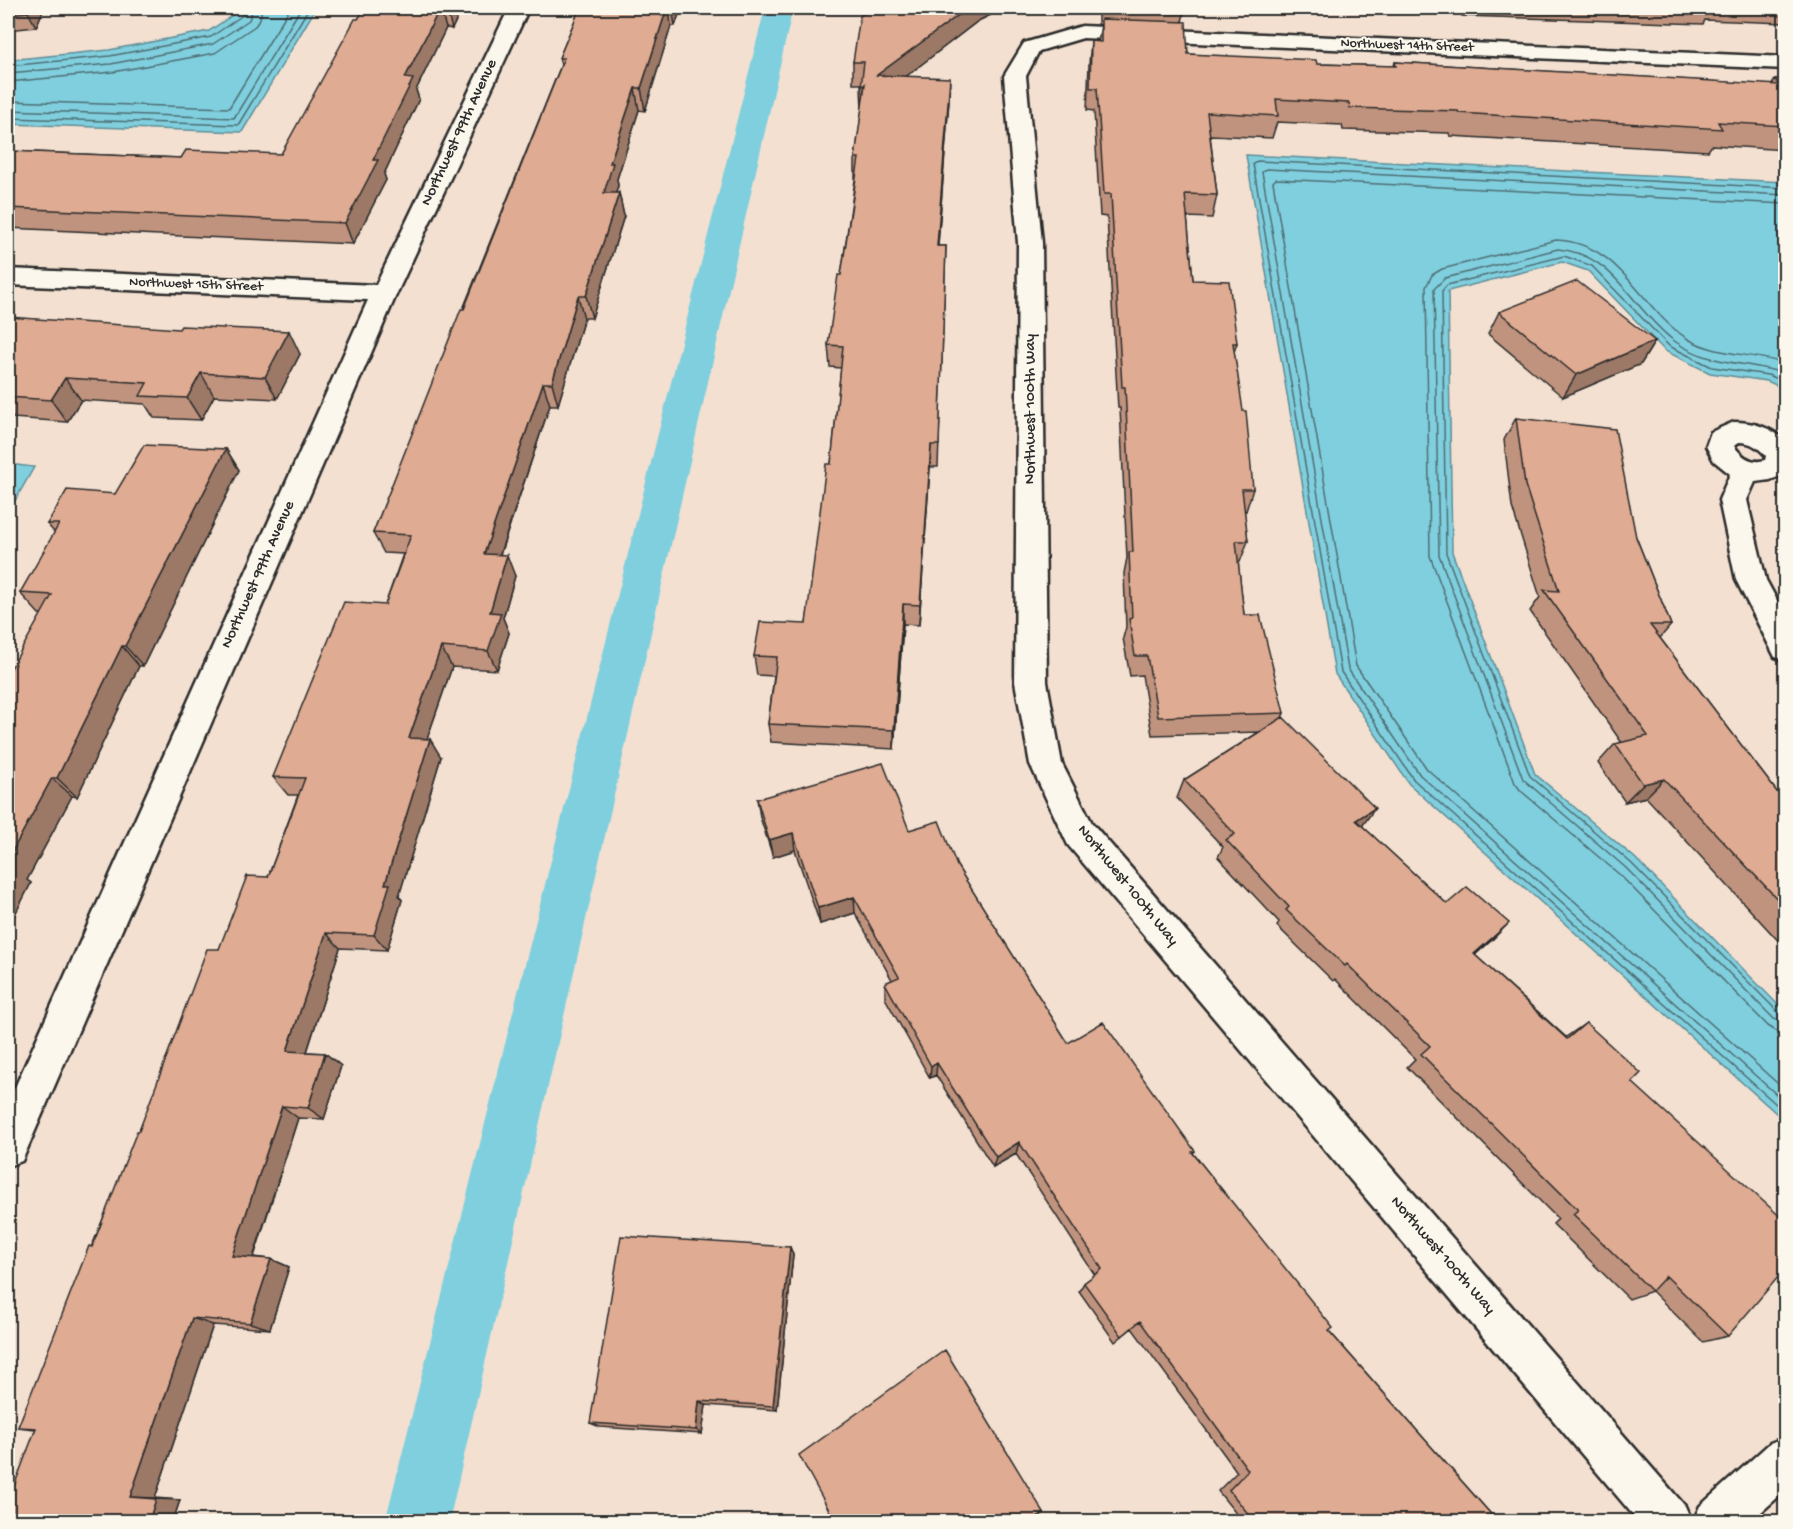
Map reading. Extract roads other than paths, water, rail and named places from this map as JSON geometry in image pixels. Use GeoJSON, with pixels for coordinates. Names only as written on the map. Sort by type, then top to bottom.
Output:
{"type":"FeatureCollection","features":[{"type":"Feature","properties":{"kind":"street","name":"Northwest 99th Avenue"},"geometry":{"type":"LineString","coordinates":[[8,1147],[384,293],[519,8]]}},
{"type":"Feature","properties":{"kind":"street","name":"Northwest 14th Street"},"geometry":{"type":"LineString","coordinates":[[1031,47],[1082,32],[1785,63]]}},
{"type":"Feature","properties":{"kind":"street","name":"Northwest 100th Way"},"geometry":{"type":"LineString","coordinates":[[1031,47],[1015,76],[1030,243],[1031,682],[1046,764],[1080,834],[1669,1521]]}},
{"type":"Feature","properties":{"kind":"street","name":"Northwest 15th Street"},"geometry":{"type":"LineString","coordinates":[[8,277],[384,293]]}},
{"type":"Feature","properties":{"kind":"street"},"geometry":{"type":"LineString","coordinates":[[1746,470],[1733,500],[1751,580],[1785,648]]}},
{"type":"Feature","properties":{"kind":"street"},"geometry":{"type":"LineString","coordinates":[[1716,1521],[1785,1460]]}},
{"type":"Feature","properties":{"kind":"water"},"geometry":{"type":"Polygon","coordinates":[[[243,8],[316,8],[242,132],[8,124],[8,60],[109,50],[209,31],[243,8]]]}},
{"type":"Feature","properties":{"kind":"water"},"geometry":{"type":"Polygon","coordinates":[[[1246,155],[1785,182],[1785,389],[1767,381],[1710,373],[1665,351],[1588,271],[1562,262],[1448,291],[1452,552],[1535,774],[1635,858],[1785,1012],[1785,1121],[1409,784],[1335,674],[1246,155]]]}},
{"type":"Feature","properties":{"kind":"water"},"geometry":{"type":"Polygon","coordinates":[[[8,464],[34,467],[8,513],[8,464]]]}},
{"type":"Feature","properties":{"kind":"waterway"},"geometry":{"type":"LineString","coordinates":[[417,1522],[779,8]]}}]}
